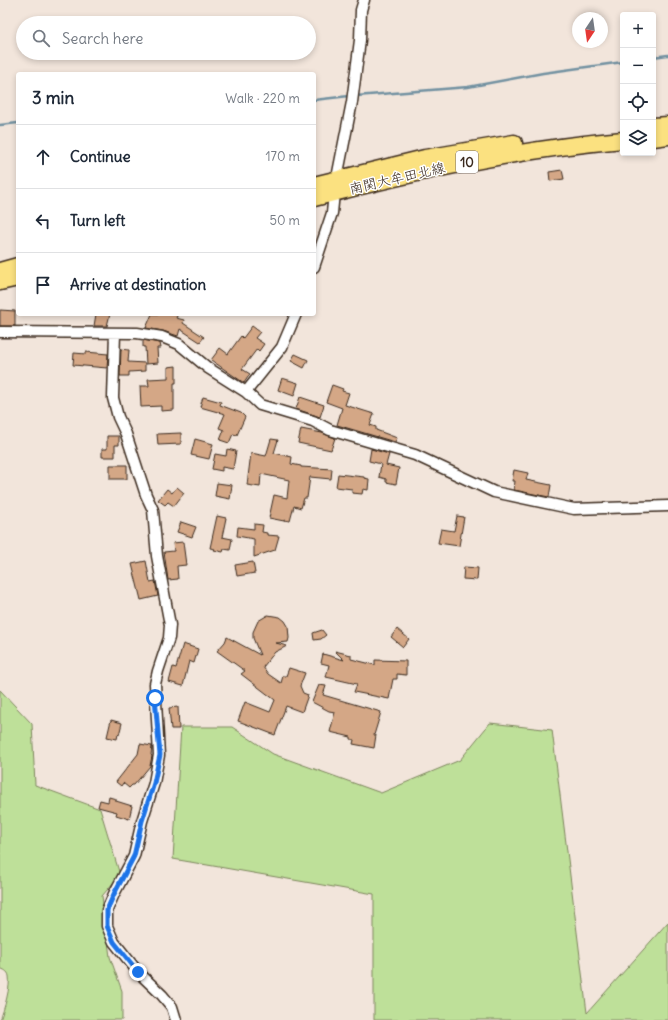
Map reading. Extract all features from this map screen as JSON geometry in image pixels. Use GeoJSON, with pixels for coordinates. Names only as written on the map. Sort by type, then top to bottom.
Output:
{"type":"FeatureCollection","features":[{"type":"Feature","properties":{"kind":"main road"},"geometry":{"type":"LineString","coordinates":[[656,126],[668,125]]}},
{"type":"Feature","properties":{"kind":"main road","name":"南関大牟田北線"},"geometry":{"type":"LineString","coordinates":[[316,197],[336,186],[425,158],[489,146],[565,135],[620,129]]}},
{"type":"Feature","properties":{"kind":"main road"},"geometry":{"type":"LineString","coordinates":[[656,138],[668,136]]}},
{"type":"Feature","properties":{"kind":"main road","name":"南関大牟田北線"},"geometry":{"type":"LineString","coordinates":[[316,185],[336,186],[530,151],[620,140]]}},
{"type":"Feature","properties":{"kind":"main road"},"geometry":{"type":"LineString","coordinates":[[0,270],[16,266]]}},
{"type":"Feature","properties":{"kind":"main road"},"geometry":{"type":"LineString","coordinates":[[0,282],[16,278]]}},
{"type":"Feature","properties":{"kind":"street"},"geometry":{"type":"LineString","coordinates":[[316,260],[332,213],[354,91],[364,0]]}},
{"type":"Feature","properties":{"kind":"street"},"geometry":{"type":"LineString","coordinates":[[246,392],[282,347],[295,316]]}},
{"type":"Feature","properties":{"kind":"street"},"geometry":{"type":"LineString","coordinates":[[0,332],[137,333],[162,337],[179,344],[208,368],[246,392],[260,405],[313,421],[330,430],[415,455],[494,492],[574,509],[668,506]]}},
{"type":"Feature","properties":{"kind":"street"},"geometry":{"type":"LineString","coordinates":[[115,333],[112,398],[118,417],[126,434],[146,495],[153,510],[156,556],[170,626],[169,638],[155,684],[160,755],[134,856],[107,910],[107,926],[114,942],[138,972],[172,1006],[176,1020]]}},
{"type":"Feature","properties":{"kind":"green space"},"geometry":{"type":"Polygon","coordinates":[[[0,690],[32,724],[35,785],[100,809],[120,875],[102,896],[110,957],[122,991],[122,1020],[0,1020],[7,998],[9,976],[6,971],[0,968],[0,690]]]}},
{"type":"Feature","properties":{"kind":"green space"},"geometry":{"type":"Polygon","coordinates":[[[490,723],[552,730],[587,1013],[668,922],[668,1020],[374,1020],[374,894],[173,859],[181,727],[232,727],[273,754],[381,793],[460,760],[490,723]]]}},
{"type":"Feature","properties":{"kind":"building"},"geometry":{"type":"Polygon","coordinates":[[[562,170],[564,179],[550,181],[549,172],[562,170]]]}},
{"type":"Feature","properties":{"kind":"building"},"geometry":{"type":"Polygon","coordinates":[[[0,310],[15,311],[15,326],[0,326],[0,310]]]}},
{"type":"Feature","properties":{"kind":"building"},"geometry":{"type":"Polygon","coordinates":[[[96,316],[110,316],[107,326],[94,326],[96,316]]]}},
{"type":"Feature","properties":{"kind":"building"},"geometry":{"type":"Polygon","coordinates":[[[151,316],[177,316],[176,318],[184,320],[183,323],[204,337],[200,342],[180,329],[178,336],[163,331],[146,328],[151,316]]]}},
{"type":"Feature","properties":{"kind":"building"},"geometry":{"type":"Polygon","coordinates":[[[252,326],[260,332],[255,338],[264,344],[259,351],[257,349],[242,369],[250,374],[244,383],[211,360],[220,348],[228,354],[241,336],[243,338],[252,326]]]}},
{"type":"Feature","properties":{"kind":"building"},"geometry":{"type":"Polygon","coordinates":[[[143,340],[160,343],[161,348],[157,348],[158,363],[146,364],[143,340]]]}},
{"type":"Feature","properties":{"kind":"building"},"geometry":{"type":"Polygon","coordinates":[[[121,349],[129,350],[128,362],[145,363],[145,371],[129,372],[129,376],[120,376],[121,349]]]}},
{"type":"Feature","properties":{"kind":"building"},"geometry":{"type":"Polygon","coordinates":[[[86,352],[108,354],[107,368],[73,365],[74,353],[86,354],[86,352]]]}},
{"type":"Feature","properties":{"kind":"building"},"geometry":{"type":"Polygon","coordinates":[[[295,354],[308,360],[304,368],[291,361],[295,354]]]}},
{"type":"Feature","properties":{"kind":"building"},"geometry":{"type":"Polygon","coordinates":[[[176,366],[176,383],[174,383],[174,410],[161,411],[161,406],[141,407],[140,386],[149,386],[148,379],[168,378],[168,367],[176,366]]]}},
{"type":"Feature","properties":{"kind":"building"},"geometry":{"type":"Polygon","coordinates":[[[282,378],[298,383],[294,396],[278,390],[282,378]]]}},
{"type":"Feature","properties":{"kind":"building"},"geometry":{"type":"Polygon","coordinates":[[[332,385],[349,393],[345,405],[374,414],[370,425],[376,427],[376,430],[397,438],[395,442],[337,425],[342,408],[326,402],[332,385]]]}},
{"type":"Feature","properties":{"kind":"building"},"geometry":{"type":"Polygon","coordinates":[[[203,397],[221,402],[220,405],[241,413],[245,417],[237,435],[233,434],[229,443],[220,440],[224,430],[219,428],[225,414],[200,407],[203,397]]]}},
{"type":"Feature","properties":{"kind":"building"},"geometry":{"type":"Polygon","coordinates":[[[300,397],[324,405],[320,417],[296,409],[300,397]]]}},
{"type":"Feature","properties":{"kind":"building"},"geometry":{"type":"Polygon","coordinates":[[[301,429],[322,433],[335,438],[331,450],[298,443],[301,429]]]}},
{"type":"Feature","properties":{"kind":"building"},"geometry":{"type":"Polygon","coordinates":[[[181,433],[181,444],[158,445],[157,434],[181,433]]]}},
{"type":"Feature","properties":{"kind":"building"},"geometry":{"type":"Polygon","coordinates":[[[107,436],[119,436],[119,445],[115,445],[115,457],[102,457],[102,449],[107,449],[107,436]]]}},
{"type":"Feature","properties":{"kind":"building"},"geometry":{"type":"Polygon","coordinates":[[[195,439],[213,444],[209,459],[191,455],[195,439]]]}},
{"type":"Feature","properties":{"kind":"building"},"geometry":{"type":"Polygon","coordinates":[[[271,439],[278,440],[274,453],[292,457],[291,464],[301,467],[332,469],[331,479],[310,477],[307,498],[304,498],[301,508],[294,506],[290,521],[269,518],[274,495],[287,498],[289,480],[261,474],[260,487],[247,485],[251,453],[266,456],[271,439]]]}},
{"type":"Feature","properties":{"kind":"building"},"geometry":{"type":"Polygon","coordinates":[[[227,449],[236,451],[233,469],[222,467],[222,471],[212,469],[215,454],[226,456],[227,449]]]}},
{"type":"Feature","properties":{"kind":"building"},"geometry":{"type":"Polygon","coordinates":[[[371,449],[389,454],[386,465],[399,468],[396,484],[386,482],[386,479],[379,477],[381,464],[369,461],[371,449]]]}},
{"type":"Feature","properties":{"kind":"building"},"geometry":{"type":"Polygon","coordinates":[[[110,465],[127,465],[127,479],[110,479],[110,465]]]}},
{"type":"Feature","properties":{"kind":"building"},"geometry":{"type":"Polygon","coordinates":[[[514,470],[528,473],[526,480],[551,485],[549,497],[514,490],[515,481],[512,481],[514,470]]]}},
{"type":"Feature","properties":{"kind":"building"},"geometry":{"type":"Polygon","coordinates":[[[338,474],[369,479],[368,490],[363,489],[362,494],[352,493],[352,489],[336,487],[338,474]]]}},
{"type":"Feature","properties":{"kind":"building"},"geometry":{"type":"Polygon","coordinates":[[[217,483],[232,485],[230,499],[215,496],[217,483]]]}},
{"type":"Feature","properties":{"kind":"building"},"geometry":{"type":"Polygon","coordinates":[[[177,487],[184,493],[174,506],[168,502],[165,505],[158,500],[167,489],[172,493],[177,487]]]}},
{"type":"Feature","properties":{"kind":"building"},"geometry":{"type":"Polygon","coordinates":[[[217,516],[226,518],[222,537],[232,539],[230,550],[224,549],[223,552],[210,548],[217,516]]]}},
{"type":"Feature","properties":{"kind":"building"},"geometry":{"type":"Polygon","coordinates":[[[457,516],[464,517],[459,546],[438,543],[441,529],[454,531],[457,516]]]}},
{"type":"Feature","properties":{"kind":"building"},"geometry":{"type":"Polygon","coordinates":[[[181,522],[196,527],[192,537],[177,532],[181,522]]]}},
{"type":"Feature","properties":{"kind":"building"},"geometry":{"type":"Polygon","coordinates":[[[254,524],[263,525],[262,532],[267,533],[267,535],[279,536],[275,550],[254,557],[254,539],[237,536],[238,527],[254,529],[254,524]]]}},
{"type":"Feature","properties":{"kind":"building"},"geometry":{"type":"Polygon","coordinates":[[[183,542],[186,565],[177,566],[178,579],[168,580],[164,552],[174,551],[173,543],[183,542]]]}},
{"type":"Feature","properties":{"kind":"building"},"geometry":{"type":"Polygon","coordinates":[[[146,561],[150,582],[155,581],[158,596],[141,600],[132,564],[146,561]]]}},
{"type":"Feature","properties":{"kind":"building"},"geometry":{"type":"Polygon","coordinates":[[[253,562],[255,573],[237,576],[235,565],[253,562]]]}},
{"type":"Feature","properties":{"kind":"building"},"geometry":{"type":"Polygon","coordinates":[[[464,567],[478,568],[477,580],[463,579],[464,567]]]}},
{"type":"Feature","properties":{"kind":"building"},"geometry":{"type":"Polygon","coordinates":[[[268,615],[280,617],[285,621],[288,626],[289,638],[288,642],[276,643],[287,646],[275,652],[263,667],[268,674],[281,683],[283,676],[286,676],[289,668],[305,673],[300,686],[303,693],[308,695],[302,712],[286,706],[275,735],[238,721],[245,702],[270,712],[275,700],[241,674],[245,671],[217,651],[225,642],[227,637],[260,655],[253,638],[253,632],[258,621],[268,615]]]}},
{"type":"Feature","properties":{"kind":"building"},"geometry":{"type":"Polygon","coordinates":[[[397,629],[409,639],[403,647],[391,637],[397,629]]]}},
{"type":"Feature","properties":{"kind":"building"},"geometry":{"type":"Polygon","coordinates":[[[322,630],[326,635],[321,639],[314,640],[313,633],[322,630]]]}},
{"type":"Feature","properties":{"kind":"building"},"geometry":{"type":"Polygon","coordinates":[[[183,644],[198,649],[194,663],[189,661],[183,686],[169,682],[173,667],[176,668],[183,644]]]}},
{"type":"Feature","properties":{"kind":"building"},"geometry":{"type":"Polygon","coordinates":[[[335,651],[351,655],[351,659],[375,665],[375,660],[406,661],[406,675],[397,674],[397,679],[393,679],[389,699],[354,692],[357,684],[326,677],[329,665],[321,663],[323,654],[344,660],[335,651]]]}},
{"type":"Feature","properties":{"kind":"building"},"geometry":{"type":"Polygon","coordinates":[[[319,685],[326,686],[323,695],[381,712],[374,735],[376,735],[374,748],[353,744],[354,740],[351,739],[351,737],[330,732],[335,712],[329,711],[312,702],[319,685]]]}},
{"type":"Feature","properties":{"kind":"building"},"geometry":{"type":"Polygon","coordinates":[[[178,707],[179,729],[171,729],[169,708],[178,707]]]}},
{"type":"Feature","properties":{"kind":"building"},"geometry":{"type":"Polygon","coordinates":[[[111,720],[122,723],[117,739],[107,737],[111,720]]]}},
{"type":"Feature","properties":{"kind":"building"},"geometry":{"type":"Polygon","coordinates":[[[140,744],[152,746],[150,766],[134,785],[129,788],[123,783],[121,786],[116,782],[138,754],[140,744]]]}},
{"type":"Feature","properties":{"kind":"building"},"geometry":{"type":"Polygon","coordinates":[[[109,797],[132,806],[129,819],[116,815],[117,812],[98,807],[100,800],[108,802],[109,797]]]}},
{"type":"Feature","properties":{"kind":"waterway"},"geometry":{"type":"LineString","coordinates":[[656,57],[668,55]]}},
{"type":"Feature","properties":{"kind":"waterway"},"geometry":{"type":"LineString","coordinates":[[356,96],[468,87],[543,73],[620,62]]}},
{"type":"Feature","properties":{"kind":"waterway"},"geometry":{"type":"LineString","coordinates":[[316,100],[349,96]]}},
{"type":"Feature","properties":{"kind":"waterway"},"geometry":{"type":"LineString","coordinates":[[0,125],[16,123]]}},
{"type":"Feature","properties":{"kind":"route"},"geometry":{"type":"LineString","coordinates":[[138,972],[114,942],[107,926],[107,910],[134,856],[142,821],[154,783],[160,755],[155,698]]}}]}
